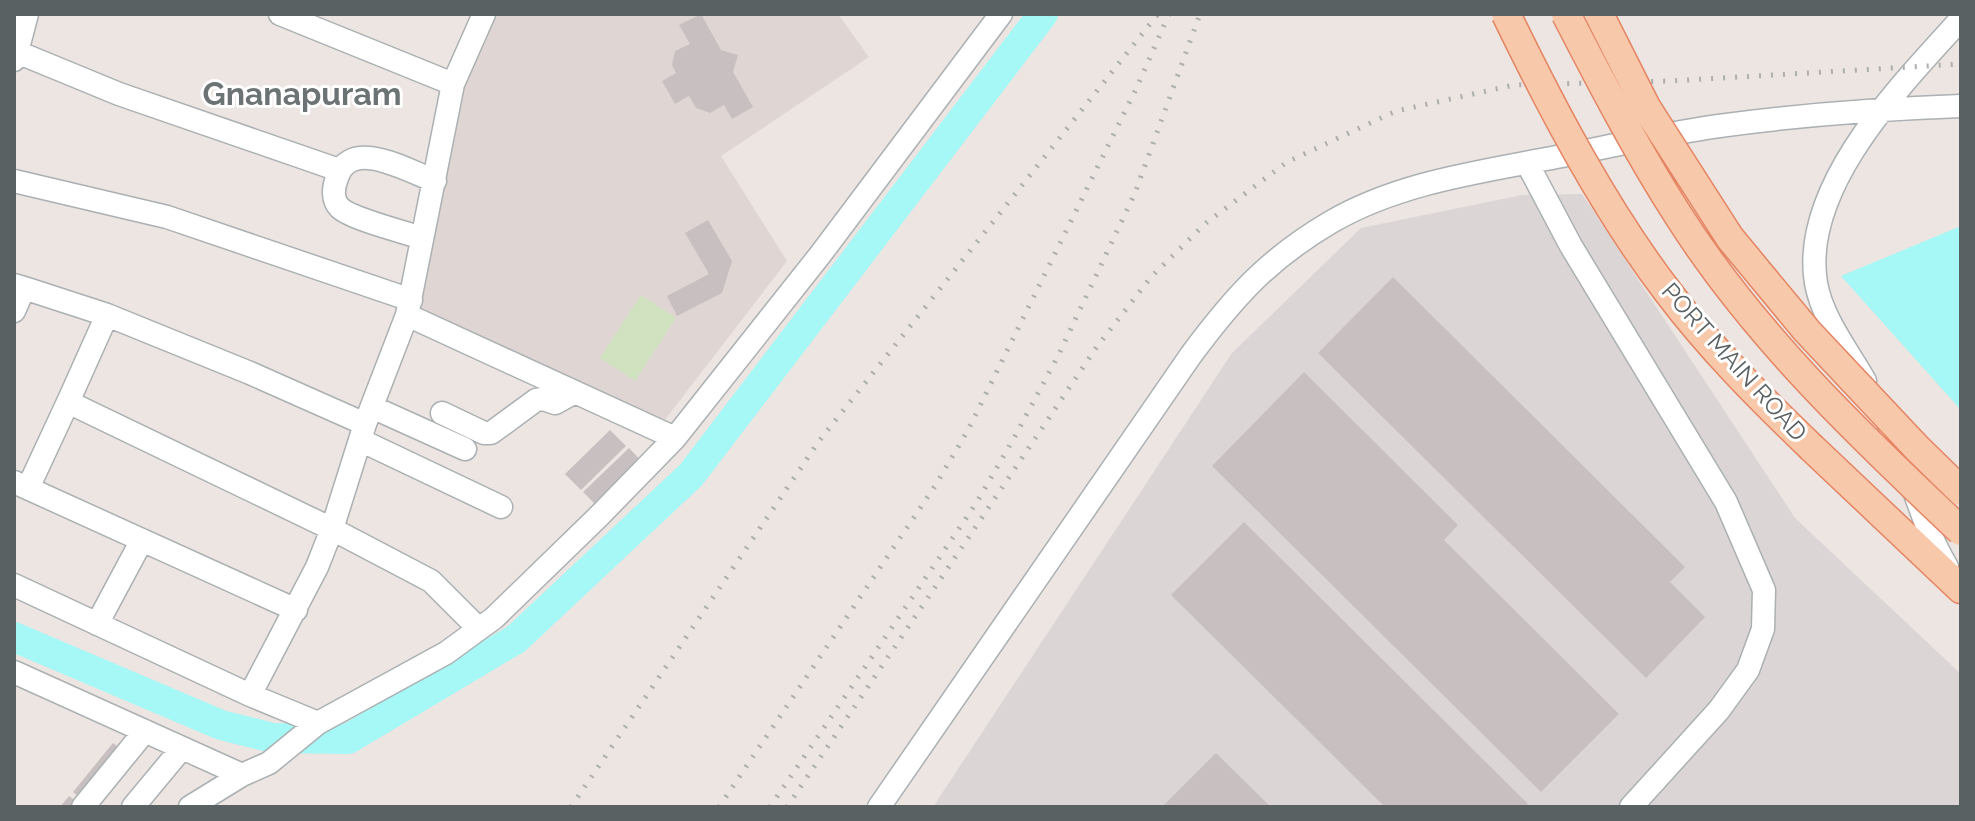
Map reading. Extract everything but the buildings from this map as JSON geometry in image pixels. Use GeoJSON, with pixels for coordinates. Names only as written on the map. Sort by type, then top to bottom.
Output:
{"type":"FeatureCollection","features":[{"type":"Feature","properties":{"kind":"main road","name":"PORT MAIN ROAD"},"geometry":{"type":"LineString","coordinates":[[1506,14],[1531,67],[1613,211],[1667,291],[1762,399],[1960,589]]}},
{"type":"Feature","properties":{"kind":"main road"},"geometry":{"type":"LineString","coordinates":[[1566,14],[1678,216],[1732,290],[1781,350],[1961,531]]}},
{"type":"Feature","properties":{"kind":"main road"},"geometry":{"type":"LineString","coordinates":[[1599,14],[1646,107],[1730,238],[1807,331],[1961,491]]}},
{"type":"Feature","properties":{"kind":"street"},"geometry":{"type":"LineString","coordinates":[[27,14],[15,56],[339,170]]}},
{"type":"Feature","properties":{"kind":"street"},"geometry":{"type":"LineString","coordinates":[[280,14],[453,84]]}},
{"type":"Feature","properties":{"kind":"street"},"geometry":{"type":"LineString","coordinates":[[250,695],[296,610],[332,529],[365,424],[409,308],[453,84],[484,14]]}},
{"type":"Feature","properties":{"kind":"street"},"geometry":{"type":"LineString","coordinates":[[190,807],[242,775],[269,763],[313,727],[446,653],[521,593],[675,438],[820,255],[1001,14]]}},
{"type":"Feature","properties":{"kind":"street"},"geometry":{"type":"LineString","coordinates":[[1960,589],[1928,532],[1901,451],[1884,415],[1827,315],[1816,285],[1815,258],[1820,226],[1838,177],[1881,109],[1961,19]]}},
{"type":"Feature","properties":{"kind":"street"},"geometry":{"type":"LineString","coordinates":[[879,807],[1191,355],[1227,307],[1253,279],[1292,246],[1334,220],[1374,201],[1445,179],[1715,126],[1881,109],[1961,106]]}},
{"type":"Feature","properties":{"kind":"street"},"geometry":{"type":"LineString","coordinates":[[422,238],[352,215],[340,208],[334,199],[334,188],[339,170],[349,160],[361,157],[372,158],[435,181]]}},
{"type":"Feature","properties":{"kind":"street"},"geometry":{"type":"LineString","coordinates":[[1527,163],[1571,246],[1726,502],[1764,590],[1763,629],[1748,670],[1719,710],[1631,807]]}},
{"type":"Feature","properties":{"kind":"street"},"geometry":{"type":"LineString","coordinates":[[14,181],[167,217],[409,308],[575,392],[675,438]]}},
{"type":"Feature","properties":{"kind":"street"},"geometry":{"type":"LineString","coordinates":[[14,311],[19,286],[107,315],[365,424],[501,507]]}},
{"type":"Feature","properties":{"kind":"street"},"geometry":{"type":"LineString","coordinates":[[107,315],[68,402],[21,485],[296,610]]}},
{"type":"Feature","properties":{"kind":"street"},"geometry":{"type":"LineString","coordinates":[[442,413],[484,433],[491,433],[536,400],[555,403],[575,392]]}},
{"type":"Feature","properties":{"kind":"street"},"geometry":{"type":"LineString","coordinates":[[68,402],[332,529],[431,581],[479,629]]}},
{"type":"Feature","properties":{"kind":"street"},"geometry":{"type":"LineString","coordinates":[[365,424],[465,449]]}},
{"type":"Feature","properties":{"kind":"street"},"geometry":{"type":"LineString","coordinates":[[97,624],[142,540]]}},
{"type":"Feature","properties":{"kind":"street"},"geometry":{"type":"LineString","coordinates":[[14,585],[313,727]]}},
{"type":"Feature","properties":{"kind":"street"},"geometry":{"type":"LineString","coordinates":[[14,672],[242,775]]}},
{"type":"Feature","properties":{"kind":"street"},"geometry":{"type":"LineString","coordinates":[[83,807],[145,731]]}},
{"type":"Feature","properties":{"kind":"street"},"geometry":{"type":"LineString","coordinates":[[133,807],[182,748]]}},
{"type":"Feature","properties":{"kind":"shaded area"},"geometry":{"type":"Polygon","coordinates":[[[495,14],[838,14],[869,57],[721,156],[787,261],[661,425],[419,312],[463,87],[495,14]]]}},
{"type":"Feature","properties":{"kind":"shaded area"},"geometry":{"type":"Polygon","coordinates":[[[1582,194],[1795,518],[1961,674],[1961,807],[933,807],[1232,353],[1361,228],[1522,195],[1582,194]]]}},
{"type":"Feature","properties":{"kind":"green space"},"geometry":{"type":"Polygon","coordinates":[[[641,295],[676,318],[635,381],[600,358],[641,295]]]}},
{"type":"Feature","properties":{"kind":"water"},"geometry":{"type":"Polygon","coordinates":[[[1961,226],[1961,410],[1841,276],[1961,226]]]}},
{"type":"Feature","properties":{"kind":"waterway"},"geometry":{"type":"LineString","coordinates":[[14,637],[221,725],[273,738],[348,739],[516,639],[691,475],[1043,14]]}},
{"type":"Feature","properties":{"kind":"railway"},"geometry":{"type":"LineString","coordinates":[[571,807],[819,441],[1158,14]]}},
{"type":"Feature","properties":{"kind":"railway"},"geometry":{"type":"LineString","coordinates":[[719,807],[935,486],[968,430],[1137,87],[1169,14]]}},
{"type":"Feature","properties":{"kind":"railway"},"geometry":{"type":"LineString","coordinates":[[770,807],[977,502],[1014,438],[1058,356],[1135,193],[1200,14]]}},
{"type":"Feature","properties":{"kind":"railway"},"geometry":{"type":"LineString","coordinates":[[787,807],[1096,348],[1151,277],[1206,223],[1287,162],[1396,111],[1514,85],[1670,81],[1961,64]]}},
{"type":"Feature","properties":{"kind":"district","name":"Gnanapuram"},"geometry":{"type":"Point","coordinates":[302,94]}}]}
